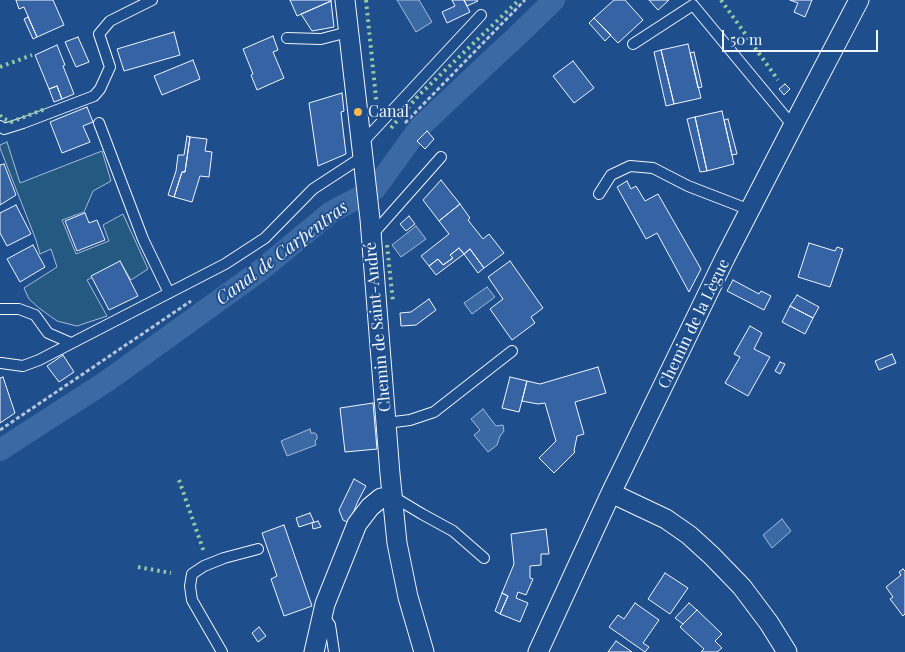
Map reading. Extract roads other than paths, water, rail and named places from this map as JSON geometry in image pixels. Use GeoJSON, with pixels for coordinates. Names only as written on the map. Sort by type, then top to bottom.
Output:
{"type":"FeatureCollection","features":[{"type":"Feature","properties":{"kind":"street","name":"Chemin de Saint-André"},"geometry":{"type":"LineString","coordinates":[[345,0],[370,227],[397,543],[408,596],[424,652]]}},
{"type":"Feature","properties":{"kind":"street","name":"Chemin de la Lègue"},"geometry":{"type":"LineString","coordinates":[[538,652],[612,493],[750,210],[859,0]]}},
{"type":"Feature","properties":{"kind":"street"},"geometry":{"type":"LineString","coordinates":[[612,493],[666,519],[689,535],[742,587],[769,623],[787,652]]}},
{"type":"Feature","properties":{"kind":"street"},"geometry":{"type":"LineString","coordinates":[[314,652],[326,604],[357,524],[370,507],[381,498],[392,496]]}},
{"type":"Feature","properties":{"kind":"lane"},"geometry":{"type":"LineString","coordinates":[[0,126],[4,129],[23,124],[94,96],[100,89],[110,67],[99,34],[110,21],[152,0]]}},
{"type":"Feature","properties":{"kind":"lane"},"geometry":{"type":"LineString","coordinates":[[633,44],[693,5],[793,126]]}},
{"type":"Feature","properties":{"kind":"lane"},"geometry":{"type":"LineString","coordinates":[[1,363],[23,366],[39,360],[224,264],[265,238],[313,189],[362,157],[481,15]]}},
{"type":"Feature","properties":{"kind":"lane"},"geometry":{"type":"LineString","coordinates":[[287,38],[321,39],[348,32]]}},
{"type":"Feature","properties":{"kind":"lane"},"geometry":{"type":"LineString","coordinates":[[98,123],[143,239],[168,293]]}},
{"type":"Feature","properties":{"kind":"lane"},"geometry":{"type":"LineString","coordinates":[[370,227],[441,158]]}},
{"type":"Feature","properties":{"kind":"lane"},"geometry":{"type":"LineString","coordinates":[[599,194],[611,175],[630,166],[653,168],[688,186],[750,210]]}},
{"type":"Feature","properties":{"kind":"lane"},"geometry":{"type":"LineString","coordinates":[[0,309],[19,309],[35,315],[48,333],[71,343]]}},
{"type":"Feature","properties":{"kind":"lane"},"geometry":{"type":"LineString","coordinates":[[386,423],[410,420],[434,412],[512,351]]}},
{"type":"Feature","properties":{"kind":"lane"},"geometry":{"type":"LineString","coordinates":[[392,496],[454,531],[484,558]]}},
{"type":"Feature","properties":{"kind":"lane"},"geometry":{"type":"LineString","coordinates":[[222,652],[192,600],[190,586],[192,574],[204,566],[224,558],[258,549]]}},
{"type":"Feature","properties":{"kind":"lane"},"geometry":{"type":"LineString","coordinates":[[323,614],[330,625],[334,652]]}},
{"type":"Feature","properties":{"kind":"waterway","name":"Canal de Carpentras"},"geometry":{"type":"LineString","coordinates":[[0,450],[107,381],[261,270],[331,212],[375,189],[420,127],[554,0]]}},
{"type":"Feature","properties":{"kind":"place","name":"Canal"},"geometry":{"type":"Point","coordinates":[358,112]}}]}
